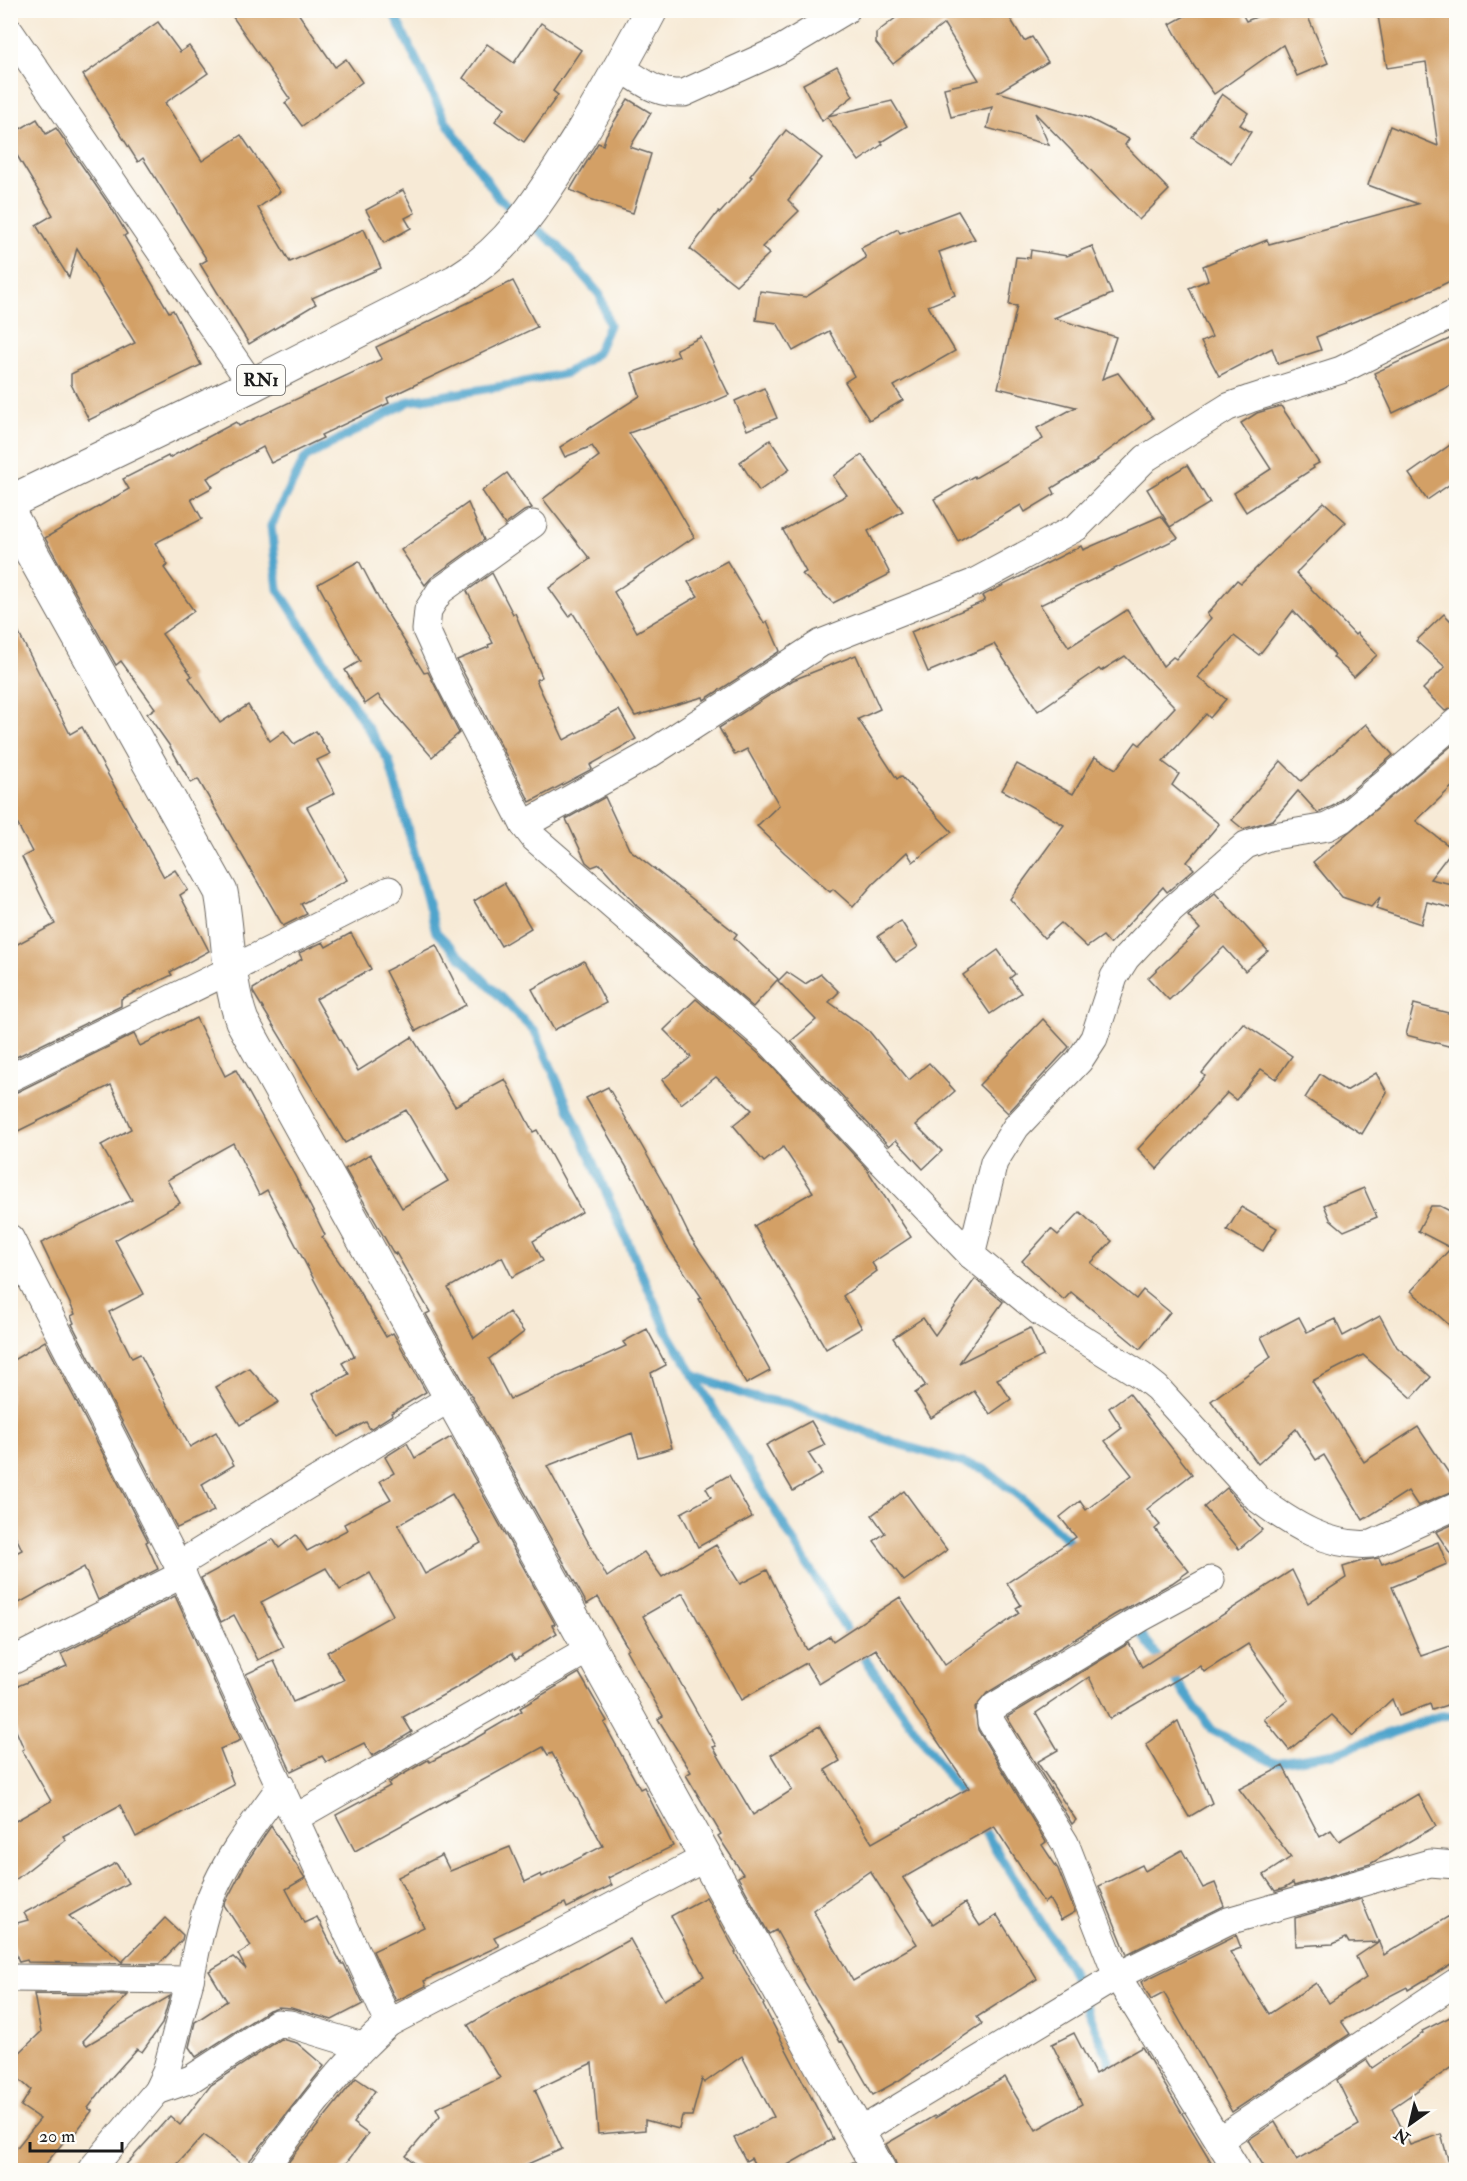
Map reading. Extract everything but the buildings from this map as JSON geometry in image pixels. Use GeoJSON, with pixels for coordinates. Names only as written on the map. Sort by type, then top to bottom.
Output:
{"type":"FeatureCollection","features":[{"type":"Feature","properties":{"kind":"main road","name":"RN1"},"geometry":{"type":"LineString","coordinates":[[10,502],[252,385],[456,281],[479,267],[504,244],[541,198],[621,68],[651,10]]}},
{"type":"Feature","properties":{"kind":"main road"},"geometry":{"type":"LineString","coordinates":[[10,514],[221,892],[236,1003],[242,1021],[860,2132],[879,2170]]}},
{"type":"Feature","properties":{"kind":"street"},"geometry":{"type":"LineString","coordinates":[[621,68],[658,91],[669,94],[684,93],[781,49],[846,10]]}},
{"type":"Feature","properties":{"kind":"street"},"geometry":{"type":"LineString","coordinates":[[10,32],[252,385]]}},
{"type":"Feature","properties":{"kind":"street"},"geometry":{"type":"LineString","coordinates":[[524,825],[650,754],[821,643],[973,583],[1077,527],[1146,458],[1228,407],[1341,370],[1454,314]]}},
{"type":"Feature","properties":{"kind":"street"},"geometry":{"type":"LineString","coordinates":[[533,524],[440,591],[428,610],[426,630],[447,676],[524,825],[534,838],[560,863],[771,1043],[971,1255],[1040,1312],[1142,1376],[1157,1388],[1258,1499],[1317,1536],[1327,1540],[1359,1545],[1372,1544],[1456,1506]]}},
{"type":"Feature","properties":{"kind":"street"},"geometry":{"type":"LineString","coordinates":[[971,1255],[994,1162],[1016,1127],[1079,1061],[1094,1038],[1114,977],[1126,958],[1171,910],[1246,845],[1268,837],[1327,827],[1342,819],[1456,722]]}},
{"type":"Feature","properties":{"kind":"street"},"geometry":{"type":"LineString","coordinates":[[10,1078],[231,968],[291,941],[389,890]]}},
{"type":"Feature","properties":{"kind":"street"},"geometry":{"type":"LineString","coordinates":[[10,1238],[180,1569],[389,2023]]}},
{"type":"Feature","properties":{"kind":"street"},"geometry":{"type":"LineString","coordinates":[[10,1662],[180,1569],[450,1398]]}},
{"type":"Feature","properties":{"kind":"street"},"geometry":{"type":"LineString","coordinates":[[1210,1580],[995,1706],[990,1712],[991,1722],[1065,1844],[1109,1981],[1219,2140],[1237,2170]]}},
{"type":"Feature","properties":{"kind":"street"},"geometry":{"type":"LineString","coordinates":[[295,1818],[591,1648]]}},
{"type":"Feature","properties":{"kind":"street"},"geometry":{"type":"LineString","coordinates":[[91,2170],[157,2091],[166,2072],[190,1980],[202,1922],[219,1877],[250,1827],[281,1786]]}},
{"type":"Feature","properties":{"kind":"street"},"geometry":{"type":"LineString","coordinates":[[263,2170],[298,2123],[362,2046],[389,2023],[707,1857]]}},
{"type":"Feature","properties":{"kind":"street"},"geometry":{"type":"LineString","coordinates":[[860,2132],[1109,1981],[1228,1921],[1430,1863],[1456,1865]]}},
{"type":"Feature","properties":{"kind":"street"},"geometry":{"type":"LineString","coordinates":[[10,1978],[190,1980]]}},
{"type":"Feature","properties":{"kind":"street"},"geometry":{"type":"LineString","coordinates":[[1219,2140],[1456,1982]]}},
{"type":"Feature","properties":{"kind":"street"},"geometry":{"type":"LineString","coordinates":[[157,2091],[182,2084],[277,2023],[290,2024],[362,2046]]}},
{"type":"Feature","properties":{"kind":"waterway"},"geometry":{"type":"LineString","coordinates":[[392,10],[445,120],[499,198],[558,246],[600,295],[609,325],[597,353],[567,373],[510,385],[410,401],[305,458],[271,526],[278,589],[389,761],[436,932],[536,1033],[667,1331],[858,1649],[966,1802]]}},
{"type":"Feature","properties":{"kind":"waterway"},"geometry":{"type":"LineString","coordinates":[[693,1375],[751,1397],[789,1404],[902,1445],[984,1469],[1023,1499],[1078,1549]]}},
{"type":"Feature","properties":{"kind":"waterway"},"geometry":{"type":"LineString","coordinates":[[1117,1601],[1212,1730],[1274,1763],[1335,1753],[1439,1716],[1456,1715]]}},
{"type":"Feature","properties":{"kind":"waterway"},"geometry":{"type":"LineString","coordinates":[[978,1821],[1070,1968],[1115,2075]]}}]}
